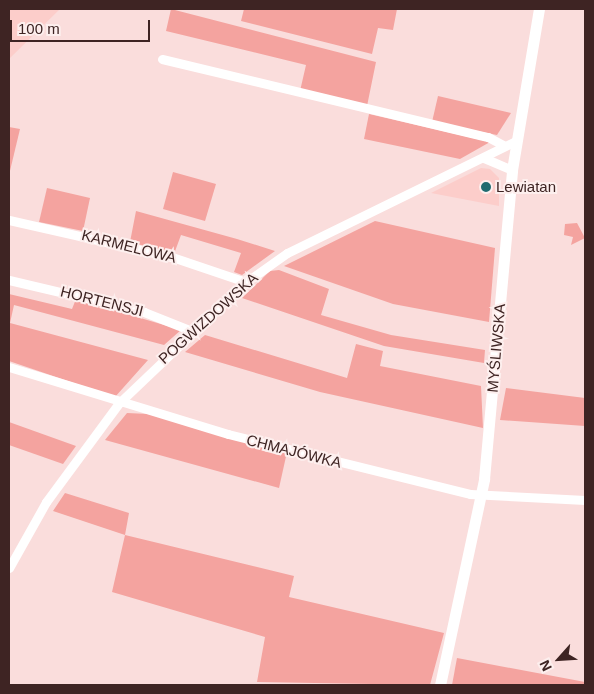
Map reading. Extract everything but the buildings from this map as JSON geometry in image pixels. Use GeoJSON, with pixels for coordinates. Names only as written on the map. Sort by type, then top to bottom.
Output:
{"type":"FeatureCollection","features":[{"type":"Feature","properties":{"kind":"street","name":"MYŚLIWSKA"},"geometry":{"type":"LineString","coordinates":[[440,685],[482,494],[512,170],[538,9]]}},
{"type":"Feature","properties":{"kind":"street"},"geometry":{"type":"LineString","coordinates":[[162,59],[488,137],[504,145]]}},
{"type":"Feature","properties":{"kind":"street","name":"POGWIZDOWSKA"},"geometry":{"type":"LineString","coordinates":[[9,568],[46,502],[119,403],[192,331],[246,282],[299,247],[484,158],[504,145],[516,141]]}},
{"type":"Feature","properties":{"kind":"street"},"geometry":{"type":"LineString","coordinates":[[484,158],[512,170]]}},
{"type":"Feature","properties":{"kind":"street","name":"KARMELOWA"},"geometry":{"type":"LineString","coordinates":[[9,220],[172,256],[246,282]]}},
{"type":"Feature","properties":{"kind":"street","name":"HORTENSJI"},"geometry":{"type":"LineString","coordinates":[[9,280],[109,302],[192,331]]}},
{"type":"Feature","properties":{"kind":"street","name":"CHMAJÓWKA"},"geometry":{"type":"LineString","coordinates":[[9,368],[119,403],[318,457],[482,494],[585,500]]}},
{"type":"Feature","properties":{"kind":"shaded area"},"geometry":{"type":"Polygon","coordinates":[[[9,9],[60,9],[9,59],[9,9]]]}},
{"type":"Feature","properties":{"kind":"shaded area"},"geometry":{"type":"Polygon","coordinates":[[[171,9],[376,62],[367,106],[300,91],[306,65],[166,31],[171,9]]]}},
{"type":"Feature","properties":{"kind":"shaded area"},"geometry":{"type":"Polygon","coordinates":[[[244,9],[397,9],[393,30],[378,28],[372,54],[241,21],[244,9]]]}},
{"type":"Feature","properties":{"kind":"shaded area"},"geometry":{"type":"Polygon","coordinates":[[[438,96],[511,113],[497,135],[432,122],[438,96]]]}},
{"type":"Feature","properties":{"kind":"shaded area"},"geometry":{"type":"Polygon","coordinates":[[[369,114],[490,142],[460,159],[364,139],[369,114]]]}},
{"type":"Feature","properties":{"kind":"shaded area"},"geometry":{"type":"Polygon","coordinates":[[[9,127],[20,129],[9,175],[9,127]]]}},
{"type":"Feature","properties":{"kind":"shaded area"},"geometry":{"type":"Polygon","coordinates":[[[481,168],[490,169],[499,178],[499,206],[431,193],[481,168]]]}},
{"type":"Feature","properties":{"kind":"shaded area"},"geometry":{"type":"Polygon","coordinates":[[[173,172],[216,184],[205,221],[163,209],[173,172]]]}},
{"type":"Feature","properties":{"kind":"shaded area"},"geometry":{"type":"Polygon","coordinates":[[[47,188],[90,198],[83,231],[39,222],[47,188]]]}},
{"type":"Feature","properties":{"kind":"shaded area"},"geometry":{"type":"Polygon","coordinates":[[[136,211],[275,251],[242,275],[234,272],[241,253],[181,235],[174,254],[130,242],[136,211]]]}},
{"type":"Feature","properties":{"kind":"shaded area"},"geometry":{"type":"Polygon","coordinates":[[[375,221],[495,248],[489,322],[393,304],[284,266],[375,221]]]}},
{"type":"Feature","properties":{"kind":"shaded area"},"geometry":{"type":"Polygon","coordinates":[[[577,223],[585,238],[571,245],[573,237],[564,235],[565,224],[577,223]]]}},
{"type":"Feature","properties":{"kind":"shaded area"},"geometry":{"type":"Polygon","coordinates":[[[279,270],[329,289],[321,315],[391,335],[485,350],[484,363],[384,346],[242,298],[270,271],[279,270]]]}},
{"type":"Feature","properties":{"kind":"shaded area"},"geometry":{"type":"Polygon","coordinates":[[[9,294],[72,309],[76,299],[181,330],[164,345],[14,305],[10,323],[148,360],[115,397],[9,361],[9,294]]]}},
{"type":"Feature","properties":{"kind":"shaded area"},"geometry":{"type":"Polygon","coordinates":[[[205,335],[347,378],[356,344],[383,351],[380,366],[481,386],[483,428],[320,392],[185,352],[205,335]]]}},
{"type":"Feature","properties":{"kind":"shaded area"},"geometry":{"type":"Polygon","coordinates":[[[506,388],[585,398],[585,426],[500,420],[506,388]]]}},
{"type":"Feature","properties":{"kind":"shaded area"},"geometry":{"type":"Polygon","coordinates":[[[127,413],[148,414],[287,452],[279,488],[105,440],[127,413]]]}},
{"type":"Feature","properties":{"kind":"shaded area"},"geometry":{"type":"Polygon","coordinates":[[[9,422],[76,446],[63,464],[9,445],[9,422]]]}},
{"type":"Feature","properties":{"kind":"shaded area"},"geometry":{"type":"Polygon","coordinates":[[[65,493],[129,513],[125,535],[53,511],[65,493]]]}},
{"type":"Feature","properties":{"kind":"shaded area"},"geometry":{"type":"Polygon","coordinates":[[[125,535],[294,576],[289,597],[444,633],[430,685],[257,682],[265,637],[112,592],[125,535]]]}},
{"type":"Feature","properties":{"kind":"shaded area"},"geometry":{"type":"Polygon","coordinates":[[[457,658],[585,682],[585,685],[452,685],[457,658]]]}},
{"type":"Feature","properties":{"kind":"place","name":"Lewiatan"},"geometry":{"type":"Point","coordinates":[486,187]}}]}
